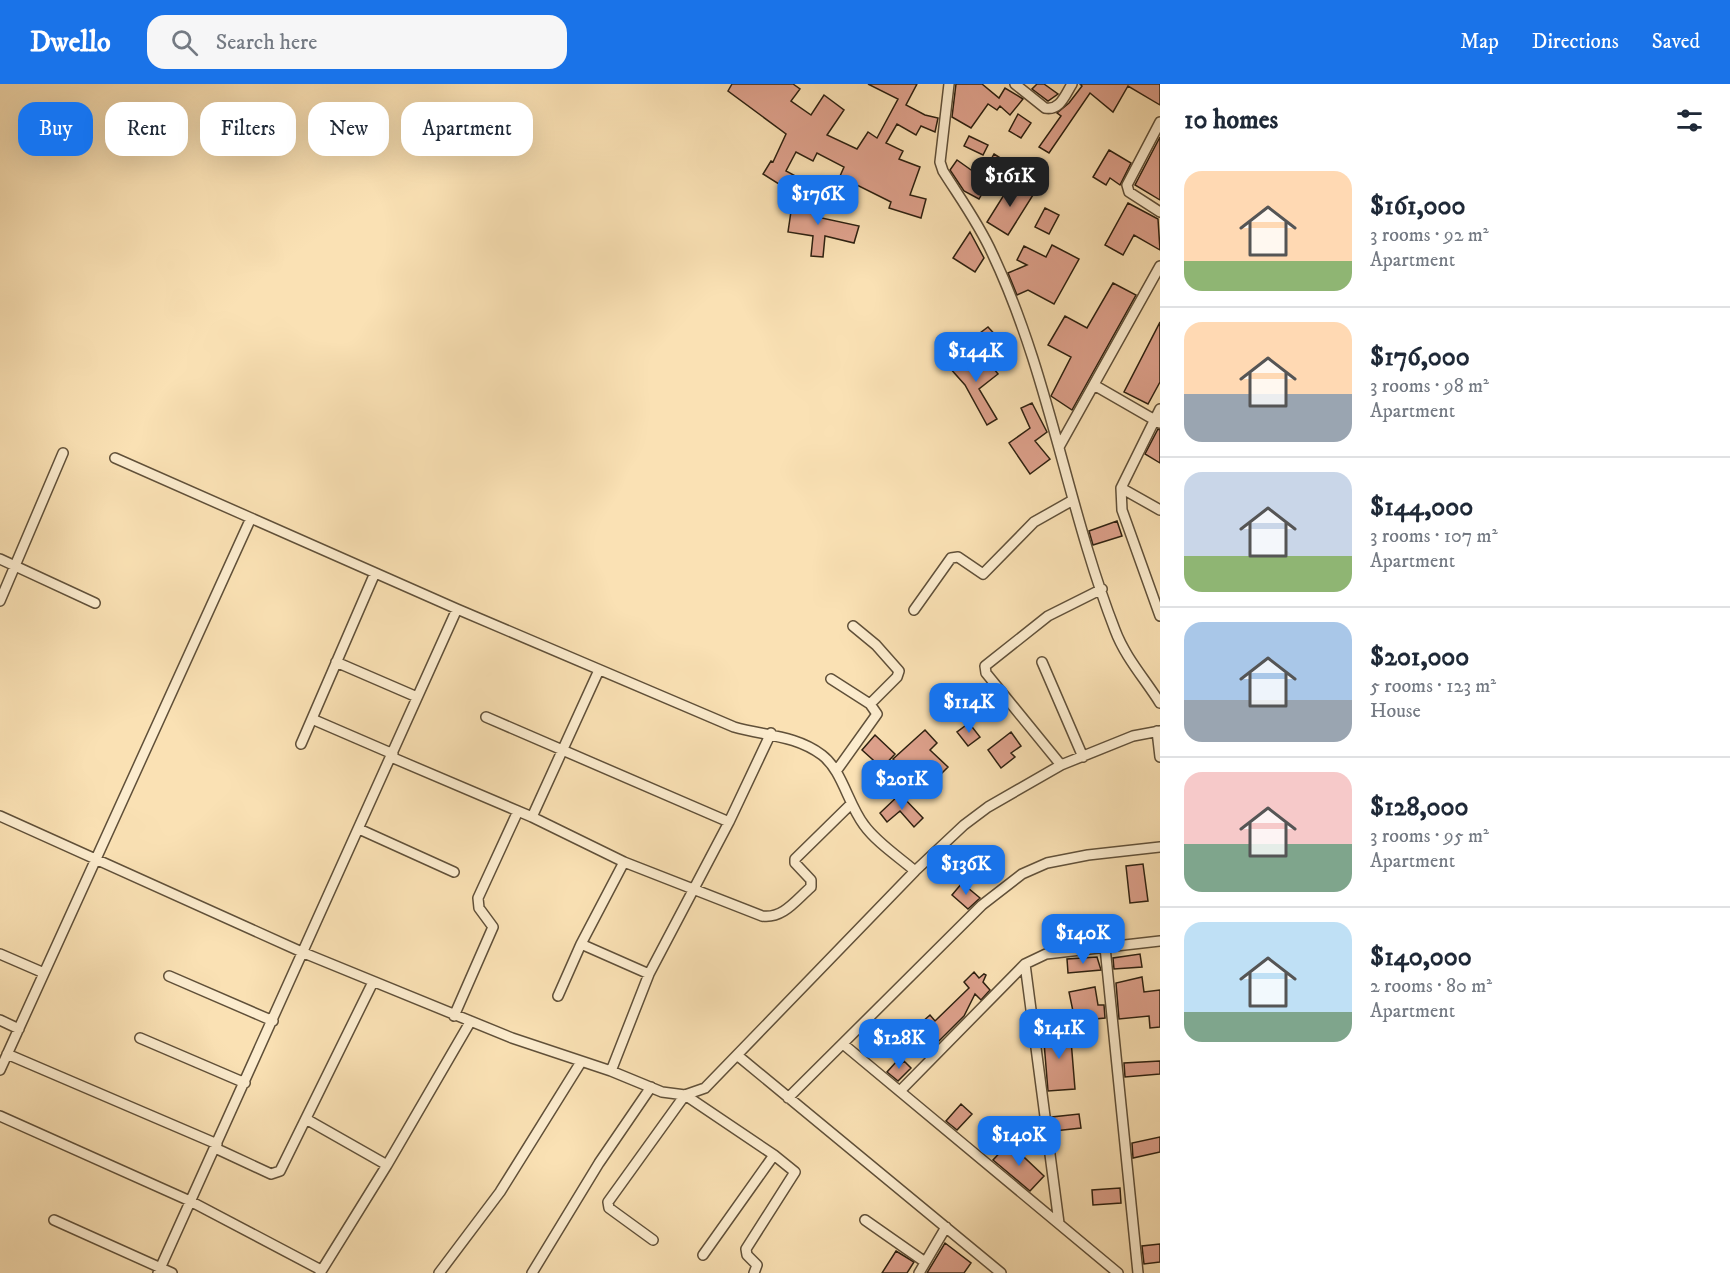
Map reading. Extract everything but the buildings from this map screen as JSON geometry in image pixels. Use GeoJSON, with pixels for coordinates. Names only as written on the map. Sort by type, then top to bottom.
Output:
{"type":"FeatureCollection","features":[{"type":"Feature","properties":{"kind":"street"},"geometry":{"type":"LineString","coordinates":[[950,84],[940,162],[993,254],[1022,331],[1059,447],[1081,532],[1115,631],[1160,703]]}},
{"type":"Feature","properties":{"kind":"street"},"geometry":{"type":"LineString","coordinates":[[1015,84],[1045,108],[1051,110],[1057,107],[1072,84]]}},
{"type":"Feature","properties":{"kind":"street"},"geometry":{"type":"LineString","coordinates":[[1160,123],[1127,185],[1130,192],[1160,212]]}},
{"type":"Feature","properties":{"kind":"street"},"geometry":{"type":"LineString","coordinates":[[1059,447],[1160,266]]}},
{"type":"Feature","properties":{"kind":"street"},"geometry":{"type":"LineString","coordinates":[[1094,385],[1157,422]]}},
{"type":"Feature","properties":{"kind":"street"},"geometry":{"type":"LineString","coordinates":[[1160,409],[1157,422],[1121,488],[1122,510],[1160,616]]}},
{"type":"Feature","properties":{"kind":"street"},"geometry":{"type":"LineString","coordinates":[[0,601],[63,453]]}},
{"type":"Feature","properties":{"kind":"street"},"geometry":{"type":"LineString","coordinates":[[115,458],[457,609],[734,727],[752,732],[771,733],[805,745],[822,755],[837,770],[850,805],[865,828],[915,871]]}},
{"type":"Feature","properties":{"kind":"street"},"geometry":{"type":"LineString","coordinates":[[1121,488],[1160,510]]}},
{"type":"Feature","properties":{"kind":"street"},"geometry":{"type":"LineString","coordinates":[[914,610],[951,558],[958,557],[983,574],[1034,522],[1073,500]]}},
{"type":"Feature","properties":{"kind":"street"},"geometry":{"type":"LineString","coordinates":[[0,1070],[251,518]]}},
{"type":"Feature","properties":{"kind":"street"},"geometry":{"type":"LineString","coordinates":[[0,559],[94,603]]}},
{"type":"Feature","properties":{"kind":"street"},"geometry":{"type":"LineString","coordinates":[[301,744],[375,573]]}},
{"type":"Feature","properties":{"kind":"street"},"geometry":{"type":"LineString","coordinates":[[1061,765],[986,673],[985,666],[1048,616],[1102,589]]}},
{"type":"Feature","properties":{"kind":"street"},"geometry":{"type":"LineString","coordinates":[[160,1270],[457,609]]}},
{"type":"Feature","properties":{"kind":"street"},"geometry":{"type":"LineString","coordinates":[[853,626],[876,645],[899,671],[897,677],[870,704]]}},
{"type":"Feature","properties":{"kind":"street"},"geometry":{"type":"LineString","coordinates":[[336,662],[417,697]]}},
{"type":"Feature","properties":{"kind":"street"},"geometry":{"type":"LineString","coordinates":[[1042,662],[1083,757]]}},
{"type":"Feature","properties":{"kind":"street"},"geometry":{"type":"LineString","coordinates":[[532,817],[599,670]]}},
{"type":"Feature","properties":{"kind":"street"},"geometry":{"type":"LineString","coordinates":[[831,679],[876,710],[876,718],[837,770]]}},
{"type":"Feature","properties":{"kind":"street"},"geometry":{"type":"LineString","coordinates":[[486,717],[729,822]]}},
{"type":"Feature","properties":{"kind":"street"},"geometry":{"type":"LineString","coordinates":[[312,719],[532,817],[624,862],[772,918],[780,915],[812,883],[795,863],[795,859],[850,805]]}},
{"type":"Feature","properties":{"kind":"street"},"geometry":{"type":"LineString","coordinates":[[653,1240],[609,1208],[608,1202],[685,1095],[705,1088],[915,871],[988,807],[1061,765],[1133,736],[1158,731],[1160,757]]}},
{"type":"Feature","properties":{"kind":"street"},"geometry":{"type":"LineString","coordinates":[[611,1071],[649,974],[729,822],[771,733]]}},
{"type":"Feature","properties":{"kind":"street"},"geometry":{"type":"LineString","coordinates":[[454,1016],[493,927],[479,908],[478,898],[518,811]]}},
{"type":"Feature","properties":{"kind":"street"},"geometry":{"type":"LineString","coordinates":[[0,816],[304,953],[454,1016],[611,1071],[651,1088],[685,1095],[774,1155],[795,1172],[746,1249],[747,1256],[757,1265],[754,1273]]}},
{"type":"Feature","properties":{"kind":"street"},"geometry":{"type":"LineString","coordinates":[[359,830],[454,872]]}},
{"type":"Feature","properties":{"kind":"street"},"geometry":{"type":"LineString","coordinates":[[788,1098],[982,905],[1022,874],[1047,863],[1088,855],[1160,847]]}},
{"type":"Feature","properties":{"kind":"street"},"geometry":{"type":"LineString","coordinates":[[558,996],[581,944],[624,862]]}},
{"type":"Feature","properties":{"kind":"street"},"geometry":{"type":"LineString","coordinates":[[900,1090],[1026,964],[1046,954],[1160,941]]}},
{"type":"Feature","properties":{"kind":"street"},"geometry":{"type":"LineString","coordinates":[[581,944],[649,974]]}},
{"type":"Feature","properties":{"kind":"street"},"geometry":{"type":"LineString","coordinates":[[1105,946],[1138,1273]]}},
{"type":"Feature","properties":{"kind":"street"},"geometry":{"type":"LineString","coordinates":[[0,954],[44,973]]}},
{"type":"Feature","properties":{"kind":"street"},"geometry":{"type":"LineString","coordinates":[[1026,964],[1059,1223]]}},
{"type":"Feature","properties":{"kind":"street"},"geometry":{"type":"LineString","coordinates":[[169,976],[273,1021]]}},
{"type":"Feature","properties":{"kind":"street"},"geometry":{"type":"LineString","coordinates":[[7,1054],[216,1146],[272,1174],[276,1173],[306,1119],[373,982]]}},
{"type":"Feature","properties":{"kind":"street"},"geometry":{"type":"LineString","coordinates":[[0,1020],[19,1029]]}},
{"type":"Feature","properties":{"kind":"street"},"geometry":{"type":"LineString","coordinates":[[0,1116],[190,1201],[320,1272],[387,1166],[469,1024]]}},
{"type":"Feature","properties":{"kind":"street"},"geometry":{"type":"LineString","coordinates":[[141,1038],[244,1083]]}},
{"type":"Feature","properties":{"kind":"street"},"geometry":{"type":"LineString","coordinates":[[843,1044],[1118,1273]]}},
{"type":"Feature","properties":{"kind":"street"},"geometry":{"type":"LineString","coordinates":[[737,1055],[1001,1273]]}},
{"type":"Feature","properties":{"kind":"street"},"geometry":{"type":"LineString","coordinates":[[439,1273],[500,1192],[581,1062]]}},
{"type":"Feature","properties":{"kind":"street"},"geometry":{"type":"LineString","coordinates":[[532,1273],[592,1173],[651,1088]]}},
{"type":"Feature","properties":{"kind":"street"},"geometry":{"type":"LineString","coordinates":[[306,1119],[387,1166]]}},
{"type":"Feature","properties":{"kind":"street"},"geometry":{"type":"LineString","coordinates":[[702,1254],[774,1155]]}},
{"type":"Feature","properties":{"kind":"street"},"geometry":{"type":"LineString","coordinates":[[54,1220],[160,1270],[172,1273]]}},
{"type":"Feature","properties":{"kind":"street"},"geometry":{"type":"LineString","coordinates":[[866,1220],[925,1262]]}},
{"type":"Feature","properties":{"kind":"street"},"geometry":{"type":"LineString","coordinates":[[919,1273],[946,1227]]}}]}
